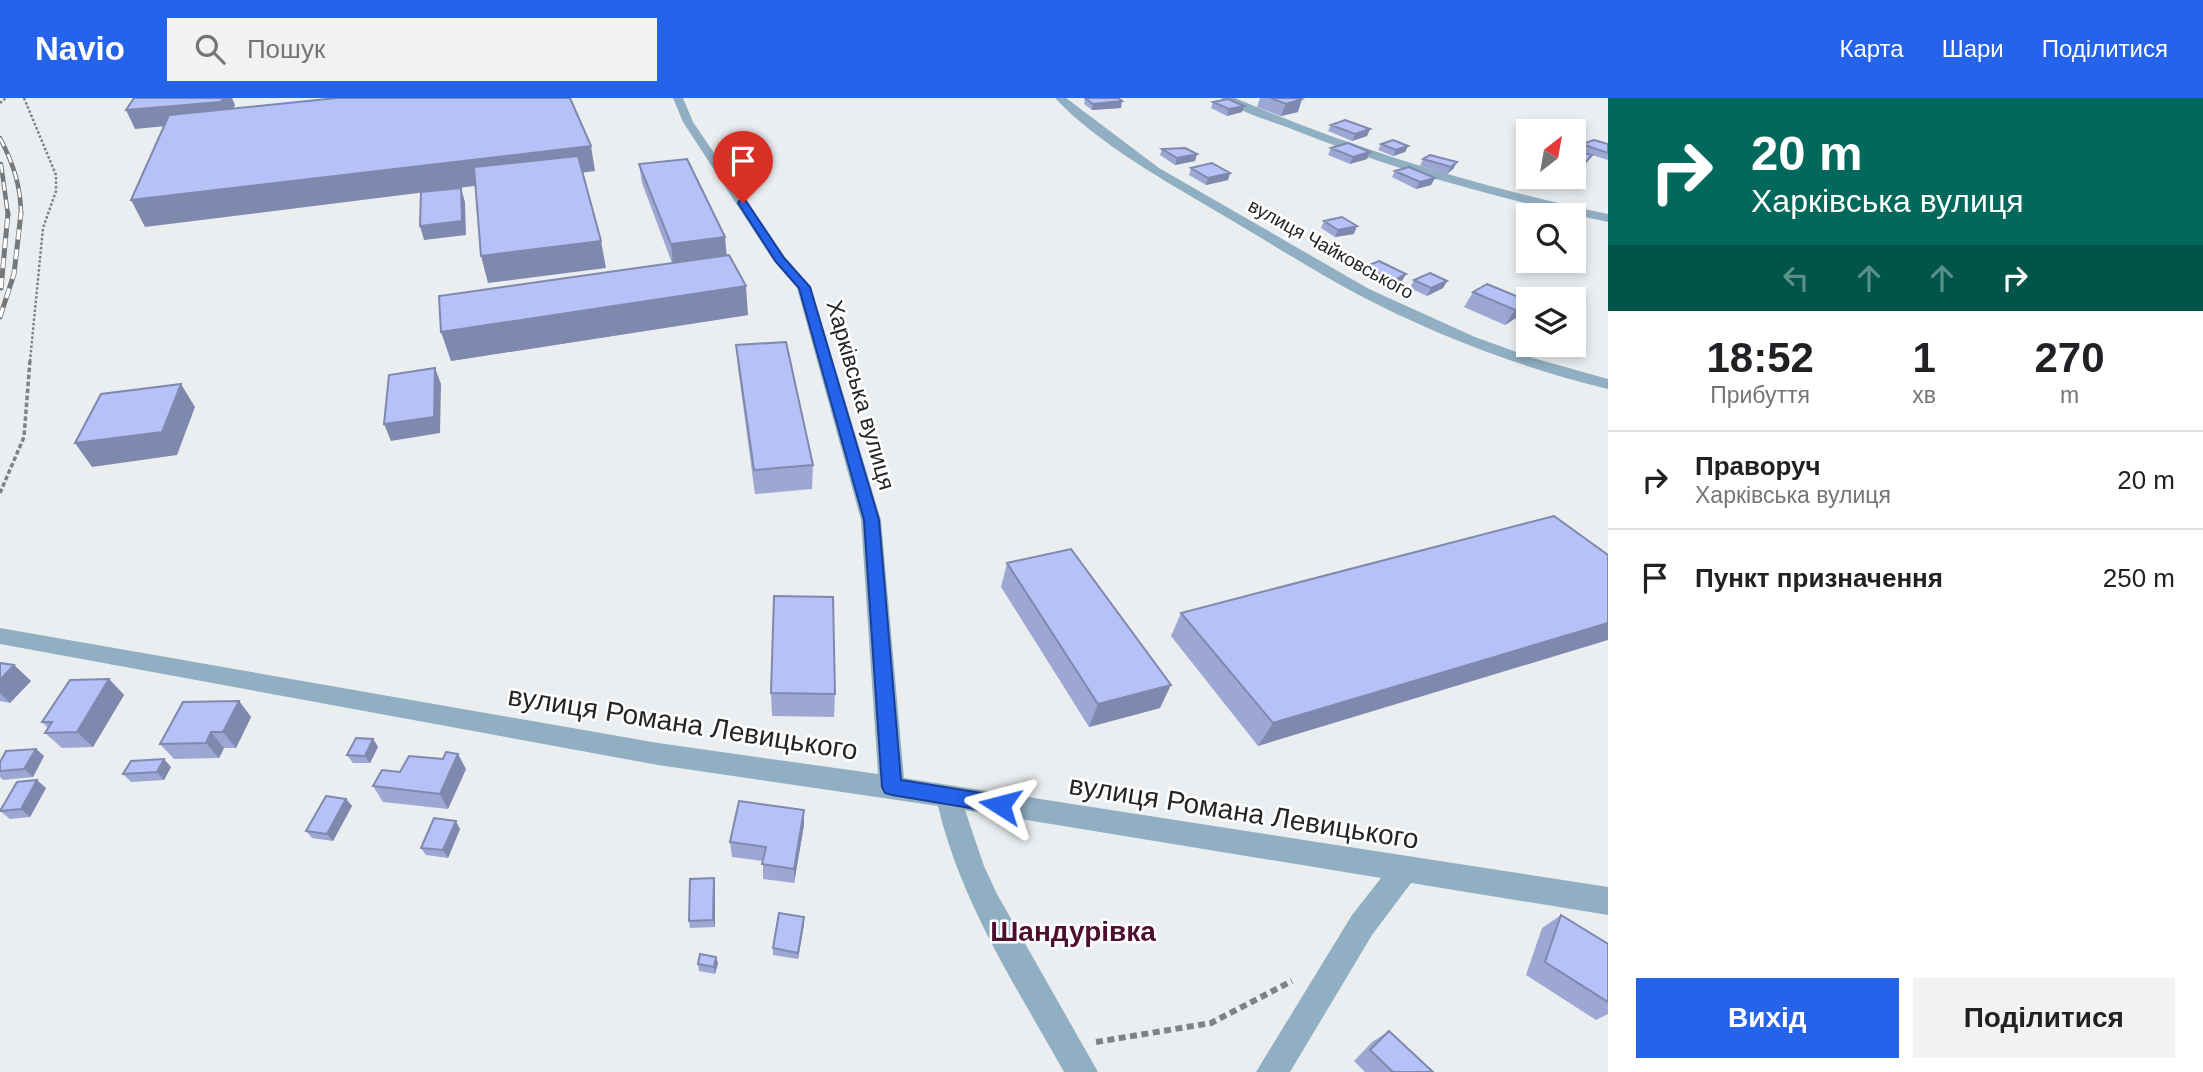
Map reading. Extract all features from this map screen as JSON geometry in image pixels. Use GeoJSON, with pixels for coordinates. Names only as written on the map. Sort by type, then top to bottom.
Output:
{"type":"FeatureCollection","features":[{"type":"Feature","properties":{"kind":"street","name":"Харківська вулиця"},"geometry":{"type":"LineString","coordinates":[[678,98],[688,122],[780,260],[804,287],[871,520],[892,787]]}},
{"type":"Feature","properties":{"kind":"street","name":"вулиця Чайковського"},"geometry":{"type":"LineString","coordinates":[[1060,98],[1155,170],[1364,292],[1481,344],[1527,361],[1608,384]]}},
{"type":"Feature","properties":{"kind":"street"},"geometry":{"type":"LineString","coordinates":[[1226,98],[1296,129],[1417,172],[1528,202],[1608,218]]}},
{"type":"Feature","properties":{"kind":"street","name":"вулиця Романа Левицького"},"geometry":{"type":"LineString","coordinates":[[0,636],[645,752],[892,787],[1601,904]]}},
{"type":"Feature","properties":{"kind":"street"},"geometry":{"type":"LineString","coordinates":[[949,797],[961,844],[989,908],[1082,1072]]}},
{"type":"Feature","properties":{"kind":"street"},"geometry":{"type":"LineString","coordinates":[[1272,1072],[1356,935],[1404,870]]}},
{"type":"Feature","properties":{"kind":"path"},"geometry":{"type":"LineString","coordinates":[[0,103],[6,98]]}},
{"type":"Feature","properties":{"kind":"path"},"geometry":{"type":"LineString","coordinates":[[0,493],[12,470],[23,437],[35,288],[43,228],[56,191],[56,175],[24,98]]}},
{"type":"Feature","properties":{"kind":"path"},"geometry":{"type":"LineString","coordinates":[[1067,1046],[1212,1024],[1295,980]]}},
{"type":"Feature","properties":{"kind":"building"},"geometry":{"type":"Polygon","coordinates":[[[134,98],[223,98],[221,102],[126,110],[134,98]]]}},
{"type":"Feature","properties":{"kind":"building"},"geometry":{"type":"Polygon","coordinates":[[[337,98],[570,98],[591,146],[131,200],[169,115],[337,98]]]}},
{"type":"Feature","properties":{"kind":"building"},"geometry":{"type":"Polygon","coordinates":[[[1085,98],[1118,98],[1122,101],[1093,104],[1085,98]]]}},
{"type":"Feature","properties":{"kind":"building"},"geometry":{"type":"Polygon","coordinates":[[[1271,98],[1299,98],[1302,99],[1286,104],[1271,98]]]}},
{"type":"Feature","properties":{"kind":"building"},"geometry":{"type":"Polygon","coordinates":[[[1228,99],[1244,106],[1229,109],[1213,102],[1228,99]]]}},
{"type":"Feature","properties":{"kind":"building"},"geometry":{"type":"Polygon","coordinates":[[[1345,120],[1370,129],[1355,134],[1331,125],[1345,120]]]}},
{"type":"Feature","properties":{"kind":"building"},"geometry":{"type":"Polygon","coordinates":[[[1393,140],[1408,146],[1396,150],[1381,144],[1393,140]]]}},
{"type":"Feature","properties":{"kind":"building"},"geometry":{"type":"Polygon","coordinates":[[[1594,140],[1608,144],[1608,153],[1586,145],[1586,143],[1594,140]]]}},
{"type":"Feature","properties":{"kind":"building"},"geometry":{"type":"Polygon","coordinates":[[[1348,143],[1370,152],[1353,157],[1331,148],[1348,143]]]}},
{"type":"Feature","properties":{"kind":"building"},"geometry":{"type":"Polygon","coordinates":[[[1185,148],[1197,154],[1177,158],[1162,149],[1185,148]]]}},
{"type":"Feature","properties":{"kind":"building"},"geometry":{"type":"Polygon","coordinates":[[[1430,155],[1457,162],[1451,167],[1423,159],[1430,155]]]}},
{"type":"Feature","properties":{"kind":"building"},"geometry":{"type":"Polygon","coordinates":[[[578,156],[601,241],[481,256],[474,167],[578,156]]]}},
{"type":"Feature","properties":{"kind":"building"},"geometry":{"type":"Polygon","coordinates":[[[687,159],[725,237],[671,244],[639,164],[687,159]]]}},
{"type":"Feature","properties":{"kind":"building"},"geometry":{"type":"Polygon","coordinates":[[[1212,163],[1230,173],[1208,178],[1191,168],[1212,163]]]}},
{"type":"Feature","properties":{"kind":"building"},"geometry":{"type":"Polygon","coordinates":[[[1409,167],[1435,178],[1420,182],[1395,171],[1409,167]]]}},
{"type":"Feature","properties":{"kind":"building"},"geometry":{"type":"Polygon","coordinates":[[[461,188],[462,221],[420,226],[421,192],[461,188]]]}},
{"type":"Feature","properties":{"kind":"building"},"geometry":{"type":"Polygon","coordinates":[[[1342,217],[1357,226],[1338,230],[1324,221],[1342,217]]]}},
{"type":"Feature","properties":{"kind":"building"},"geometry":{"type":"Polygon","coordinates":[[[729,255],[746,286],[441,332],[439,296],[729,255]]]}},
{"type":"Feature","properties":{"kind":"building"},"geometry":{"type":"Polygon","coordinates":[[[1379,261],[1406,274],[1393,281],[1364,267],[1379,261]]]}},
{"type":"Feature","properties":{"kind":"building"},"geometry":{"type":"Polygon","coordinates":[[[1430,273],[1447,281],[1431,288],[1414,280],[1430,273]]]}},
{"type":"Feature","properties":{"kind":"building"},"geometry":{"type":"Polygon","coordinates":[[[1487,284],[1516,296],[1516,309],[1515,310],[1473,292],[1487,284]]]}},
{"type":"Feature","properties":{"kind":"building"},"geometry":{"type":"Polygon","coordinates":[[[786,342],[813,465],[754,470],[736,345],[786,342]]]}},
{"type":"Feature","properties":{"kind":"building"},"geometry":{"type":"Polygon","coordinates":[[[435,368],[434,417],[384,424],[389,375],[435,368]]]}},
{"type":"Feature","properties":{"kind":"building"},"geometry":{"type":"Polygon","coordinates":[[[181,384],[162,432],[75,443],[101,394],[181,384]]]}},
{"type":"Feature","properties":{"kind":"building"},"geometry":{"type":"Polygon","coordinates":[[[1554,516],[1608,555],[1608,623],[1273,723],[1181,613],[1554,516]]]}},
{"type":"Feature","properties":{"kind":"building"},"geometry":{"type":"Polygon","coordinates":[[[1071,549],[1171,685],[1098,704],[1007,563],[1071,549]]]}},
{"type":"Feature","properties":{"kind":"building"},"geometry":{"type":"Polygon","coordinates":[[[774,596],[833,597],[835,694],[771,693],[774,596]]]}},
{"type":"Feature","properties":{"kind":"building"},"geometry":{"type":"Polygon","coordinates":[[[0,663],[14,665],[0,680],[0,663]]]}},
{"type":"Feature","properties":{"kind":"building"},"geometry":{"type":"Polygon","coordinates":[[[109,679],[77,732],[45,733],[52,722],[42,722],[70,680],[109,679]]]}},
{"type":"Feature","properties":{"kind":"building"},"geometry":{"type":"Polygon","coordinates":[[[239,701],[223,732],[211,732],[206,743],[160,744],[183,702],[239,701]]]}},
{"type":"Feature","properties":{"kind":"building"},"geometry":{"type":"Polygon","coordinates":[[[356,738],[373,739],[365,756],[347,755],[356,738]]]}},
{"type":"Feature","properties":{"kind":"building"},"geometry":{"type":"Polygon","coordinates":[[[36,749],[24,769],[0,771],[0,762],[6,751],[36,749]]]}},
{"type":"Feature","properties":{"kind":"building"},"geometry":{"type":"Polygon","coordinates":[[[446,752],[458,754],[440,794],[373,786],[382,770],[400,772],[409,756],[443,759],[446,752]]]}},
{"type":"Feature","properties":{"kind":"building"},"geometry":{"type":"Polygon","coordinates":[[[164,759],[157,772],[123,774],[131,761],[164,759]]]}},
{"type":"Feature","properties":{"kind":"building"},"geometry":{"type":"Polygon","coordinates":[[[37,780],[21,809],[0,811],[17,782],[37,780]]]}},
{"type":"Feature","properties":{"kind":"building"},"geometry":{"type":"Polygon","coordinates":[[[326,796],[346,799],[327,834],[306,831],[326,796]]]}},
{"type":"Feature","properties":{"kind":"building"},"geometry":{"type":"Polygon","coordinates":[[[739,801],[804,810],[794,869],[762,864],[766,847],[730,842],[739,801]]]}},
{"type":"Feature","properties":{"kind":"building"},"geometry":{"type":"Polygon","coordinates":[[[434,818],[456,821],[443,850],[421,848],[434,818]]]}},
{"type":"Feature","properties":{"kind":"building"},"geometry":{"type":"Polygon","coordinates":[[[714,878],[713,920],[689,921],[690,879],[714,878]]]}},
{"type":"Feature","properties":{"kind":"building"},"geometry":{"type":"Polygon","coordinates":[[[779,913],[804,917],[798,953],[773,948],[779,913]]]}},
{"type":"Feature","properties":{"kind":"building"},"geometry":{"type":"Polygon","coordinates":[[[1561,915],[1608,944],[1608,1002],[1545,962],[1561,915]]]}},
{"type":"Feature","properties":{"kind":"building"},"geometry":{"type":"Polygon","coordinates":[[[700,954],[716,957],[714,967],[698,964],[700,954]]]}},
{"type":"Feature","properties":{"kind":"building"},"geometry":{"type":"Polygon","coordinates":[[[1389,1031],[1433,1072],[1393,1072],[1370,1050],[1389,1031]]]}},
{"type":"Feature","properties":{"kind":"railway"},"geometry":{"type":"LineString","coordinates":[[0,138],[15,175],[21,214]]}},
{"type":"Feature","properties":{"kind":"railway"},"geometry":{"type":"LineString","coordinates":[[1,164],[8,214]]}},
{"type":"Feature","properties":{"kind":"railway"},"geometry":{"type":"LineString","coordinates":[[1,288],[8,214]]}},
{"type":"Feature","properties":{"kind":"railway"},"geometry":{"type":"LineString","coordinates":[[0,317],[14,274],[21,214]]}},
{"type":"Feature","properties":{"kind":"district","name":"Шандурівка"},"geometry":{"type":"Point","coordinates":[1073,931]}},
{"type":"Feature","properties":{"kind":"route"},"geometry":{"type":"LineString","coordinates":[[743,203],[780,260],[804,287],[871,520],[892,787],[1000,805]]}}]}
